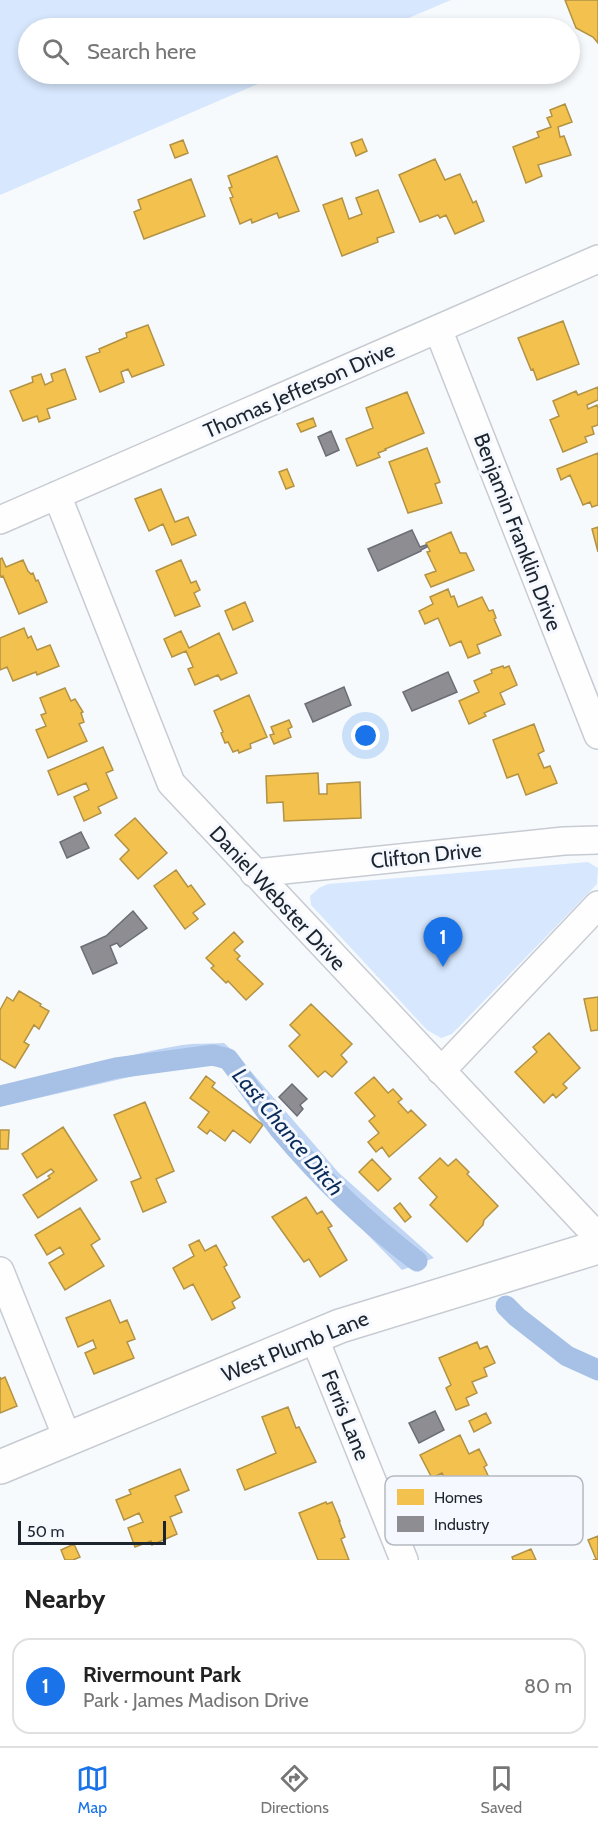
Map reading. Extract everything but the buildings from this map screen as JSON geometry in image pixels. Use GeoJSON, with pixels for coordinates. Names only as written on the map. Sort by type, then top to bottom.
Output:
{"type":"FeatureCollection","features":[{"type":"Feature","properties":{"kind":"main road","name":"West Plumb Lane"},"geometry":{"type":"LineString","coordinates":[[0,1467],[314,1337],[402,1305],[598,1247]]}},
{"type":"Feature","properties":{"kind":"street","name":"Thomas Jefferson Drive"},"geometry":{"type":"LineString","coordinates":[[0,520],[598,259]]}},
{"type":"Feature","properties":{"kind":"street","name":"Benjamin Franklin Drive"},"geometry":{"type":"LineString","coordinates":[[438,329],[598,735]]}},
{"type":"Feature","properties":{"kind":"street","name":"Daniel Webster Drive"},"geometry":{"type":"LineString","coordinates":[[57,495],[171,783],[598,1237]]}},
{"type":"Feature","properties":{"kind":"street","name":"Clifton Drive"},"geometry":{"type":"LineString","coordinates":[[254,873],[564,841],[598,840]]}},
{"type":"Feature","properties":{"kind":"street"},"geometry":{"type":"LineString","coordinates":[[441,1071],[598,904]]}},
{"type":"Feature","properties":{"kind":"street"},"geometry":{"type":"LineString","coordinates":[[0,1271],[68,1440]]}},
{"type":"Feature","properties":{"kind":"street","name":"Ferris Lane"},"geometry":{"type":"LineString","coordinates":[[314,1337],[385,1513]]}},
{"type":"Feature","properties":{"kind":"street","name":"Ferris Lane"},"geometry":{"type":"LineString","coordinates":[[398,1545],[404,1560]]}},
{"type":"Feature","properties":{"kind":"shaded area"},"geometry":{"type":"Polygon","coordinates":[[[0,0],[451,0],[409,18],[18,18],[18,84],[258,84],[0,195],[0,0]]]}},
{"type":"Feature","properties":{"kind":"shaded area"},"geometry":{"type":"Polygon","coordinates":[[[588,862],[598,868],[597,884],[452,1034],[441,1038],[427,1030],[311,905],[310,896],[328,884],[588,862]]]}},
{"type":"Feature","properties":{"kind":"shaded area"},"geometry":{"type":"Polygon","coordinates":[[[224,1043],[339,1173],[434,1258],[402,1270],[320,1186],[226,1063],[208,1061],[0,1107],[0,1087],[159,1049],[187,1044],[224,1043]]]}},
{"type":"Feature","properties":{"kind":"waterway","name":"Last Chance Ditch"},"geometry":{"type":"LineString","coordinates":[[0,1096],[116,1068],[213,1055],[228,1059],[280,1130],[312,1166],[362,1216],[417,1261]]}},
{"type":"Feature","properties":{"kind":"waterway","name":"Last Chance Ditch"},"geometry":{"type":"LineString","coordinates":[[506,1306],[567,1356],[598,1370]]}},
{"type":"Feature","properties":{"kind":"place","name":"Rivermount Park"},"geometry":{"type":"Point","coordinates":[443,967]}}]}
